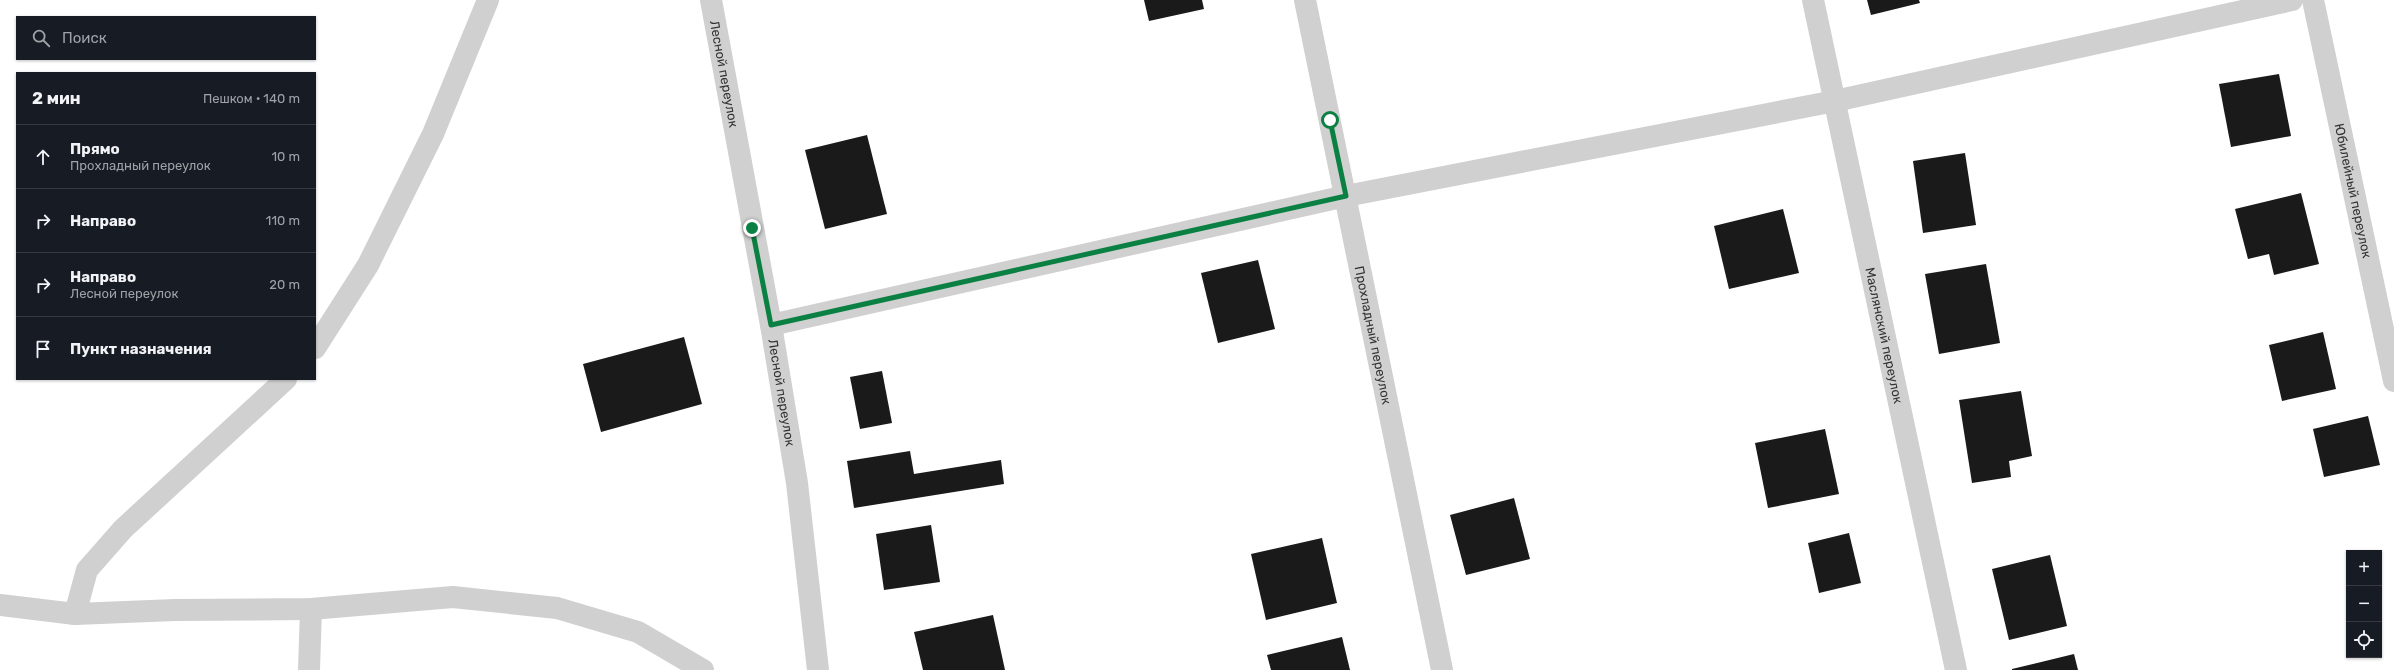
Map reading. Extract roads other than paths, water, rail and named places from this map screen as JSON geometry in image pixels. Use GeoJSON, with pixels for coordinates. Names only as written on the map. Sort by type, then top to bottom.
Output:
{"type":"FeatureCollection","features":[{"type":"Feature","properties":{"kind":"street"},"geometry":{"type":"LineString","coordinates":[[316,346],[368,265],[434,134],[488,0]]}},
{"type":"Feature","properties":{"kind":"street","name":"Лесной переулок"},"geometry":{"type":"LineString","coordinates":[[711,0],[771,325],[797,482],[818,670]]}},
{"type":"Feature","properties":{"kind":"street","name":"Прохладный переулок"},"geometry":{"type":"LineString","coordinates":[[1305,0],[1442,670]]}},
{"type":"Feature","properties":{"kind":"street","name":"Маслянский переулок"},"geometry":{"type":"LineString","coordinates":[[1813,0],[1956,670]]}},
{"type":"Feature","properties":{"kind":"street"},"geometry":{"type":"LineString","coordinates":[[771,325],[1346,196],[1835,101],[2292,0]]}},
{"type":"Feature","properties":{"kind":"street","name":"Юбилейный переулок"},"geometry":{"type":"LineString","coordinates":[[2313,0],[2394,381]]}},
{"type":"Feature","properties":{"kind":"street"},"geometry":{"type":"LineString","coordinates":[[75,614],[88,570],[123,529],[285,380]]}},
{"type":"Feature","properties":{"kind":"street"},"geometry":{"type":"LineString","coordinates":[[0,604],[75,614],[175,610],[311,610],[453,597],[557,608],[638,632],[702,670]]}},
{"type":"Feature","properties":{"kind":"street"},"geometry":{"type":"LineString","coordinates":[[309,670],[311,610]]}}]}
